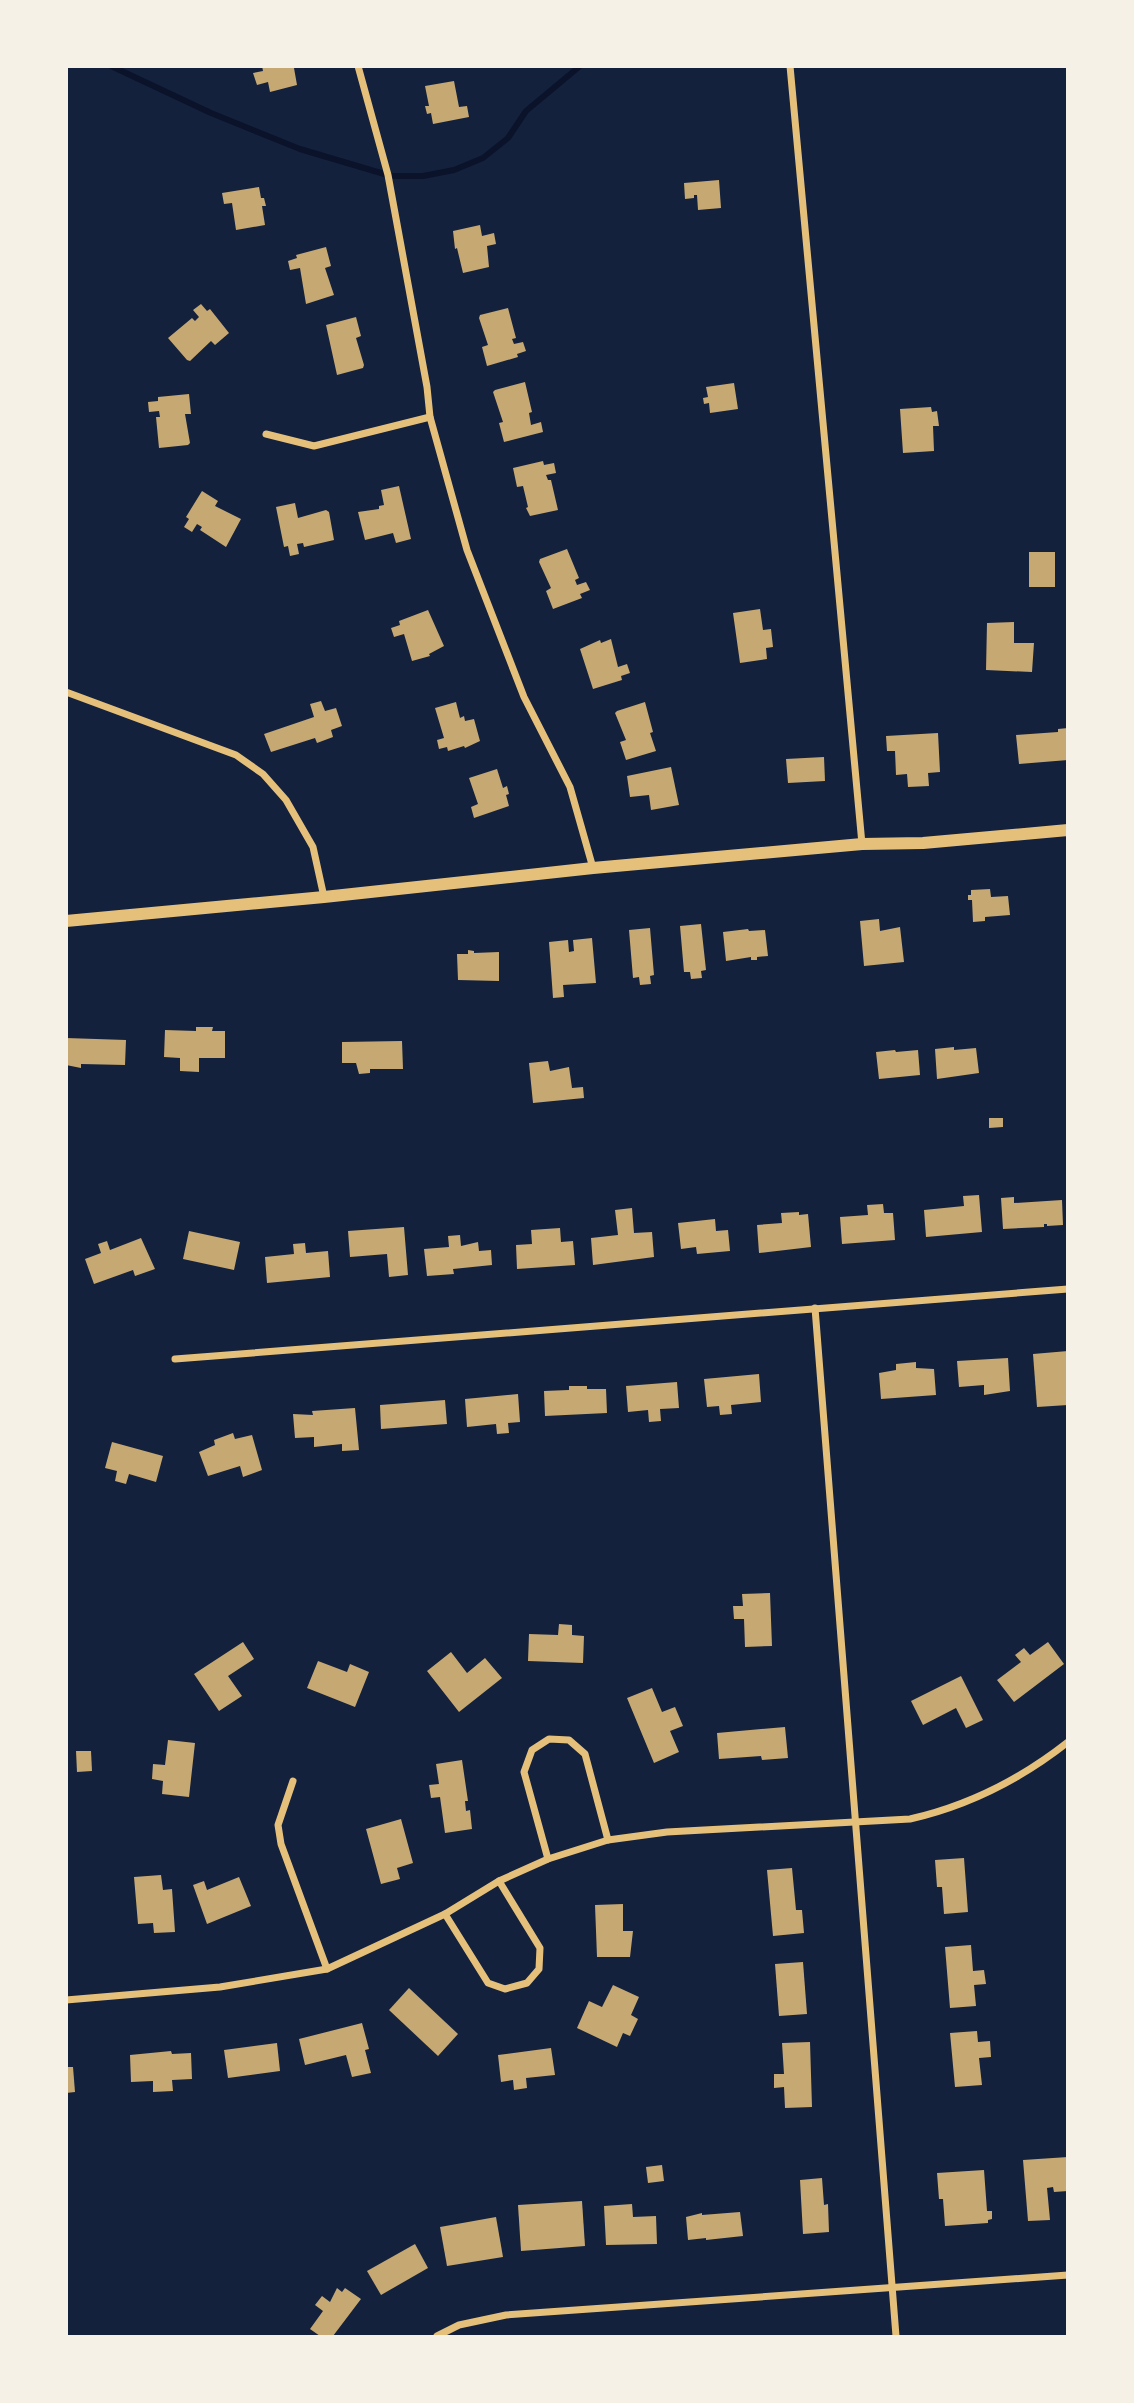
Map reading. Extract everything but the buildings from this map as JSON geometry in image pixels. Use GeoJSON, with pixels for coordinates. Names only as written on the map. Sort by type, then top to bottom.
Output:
{"type":"FeatureCollection","features":[{"type":"Feature","properties":{"kind":"street"},"geometry":{"type":"LineString","coordinates":[[358,66],[387,175],[427,387],[430,418],[467,550],[524,697],[570,787],[593,868]]}},
{"type":"Feature","properties":{"kind":"street"},"geometry":{"type":"LineString","coordinates":[[790,66],[862,845]]}},
{"type":"Feature","properties":{"kind":"street"},"geometry":{"type":"LineString","coordinates":[[266,434],[314,446],[430,418]]}},
{"type":"Feature","properties":{"kind":"street"},"geometry":{"type":"LineString","coordinates":[[66,692],[236,755],[263,774],[286,800],[313,847],[324,897]]}},
{"type":"Feature","properties":{"kind":"street"},"geometry":{"type":"LineString","coordinates":[[66,921],[593,868],[1068,830]]}},
{"type":"Feature","properties":{"kind":"street"},"geometry":{"type":"LineString","coordinates":[[175,1359],[1068,1289]]}},
{"type":"Feature","properties":{"kind":"street"},"geometry":{"type":"LineString","coordinates":[[815,1308],[897,2336]]}},
{"type":"Feature","properties":{"kind":"street"},"geometry":{"type":"LineString","coordinates":[[548,1858],[524,1772],[532,1750],[549,1739],[569,1740],[585,1754],[608,1840]]}},
{"type":"Feature","properties":{"kind":"street"},"geometry":{"type":"LineString","coordinates":[[66,2000],[220,1987],[327,1969],[445,1914],[499,1881],[548,1858],[608,1840],[667,1832],[910,1819],[941,1812],[1002,1785],[1068,1742]]}},
{"type":"Feature","properties":{"kind":"street"},"geometry":{"type":"LineString","coordinates":[[293,1781],[278,1825],[281,1844],[327,1969]]}},
{"type":"Feature","properties":{"kind":"street"},"geometry":{"type":"LineString","coordinates":[[445,1914],[488,1983],[505,1989],[527,1983],[539,1969],[540,1948],[499,1881]]}},
{"type":"Feature","properties":{"kind":"street"},"geometry":{"type":"LineString","coordinates":[[437,2336],[459,2325],[506,2315],[1068,2275]]}},
{"type":"Feature","properties":{"kind":"waterway"},"geometry":{"type":"LineString","coordinates":[[111,66],[211,113],[300,149],[391,176],[423,176],[454,170],[483,158],[508,138],[526,111],[580,66]]}}]}
